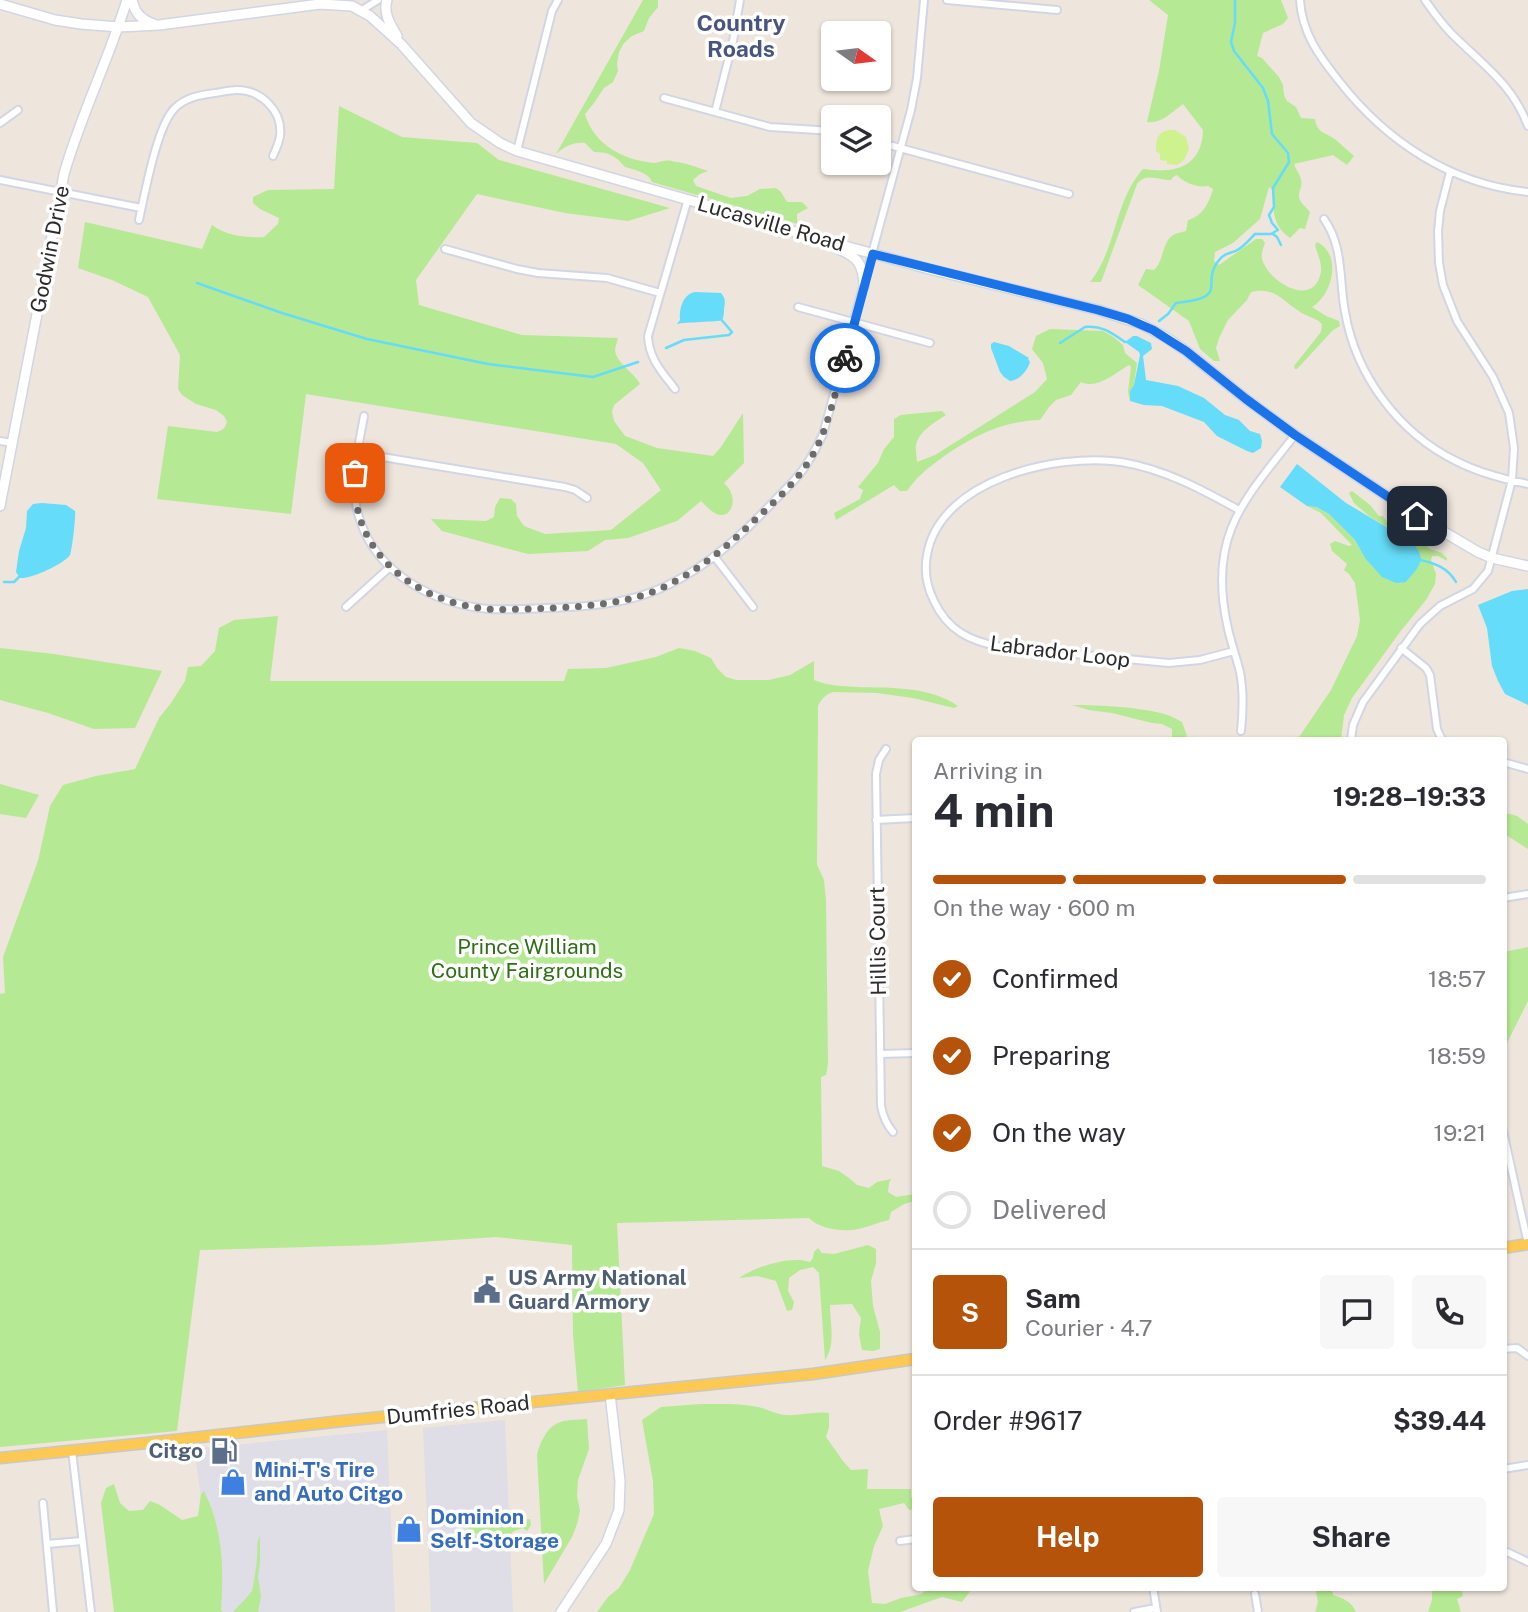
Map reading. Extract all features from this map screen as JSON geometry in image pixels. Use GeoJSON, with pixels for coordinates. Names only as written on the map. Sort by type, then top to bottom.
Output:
{"type":"FeatureCollection","features":[{"type":"Feature","properties":{"kind":"main road"},"geometry":{"type":"LineString","coordinates":[[1507,1247],[1528,1244]]}},
{"type":"Feature","properties":{"kind":"main road","name":"Dumfries Road"},"geometry":{"type":"LineString","coordinates":[[0,1458],[814,1374],[912,1359]]}},
{"type":"Feature","properties":{"kind":"street"},"geometry":{"type":"LineString","coordinates":[[129,0],[141,18],[159,25]]}},
{"type":"Feature","properties":{"kind":"street","name":"Godwin Drive"},"geometry":{"type":"LineString","coordinates":[[0,506],[61,191],[73,144],[129,0]]}},
{"type":"Feature","properties":{"kind":"street"},"geometry":{"type":"LineString","coordinates":[[362,10],[378,0]]}},
{"type":"Feature","properties":{"kind":"street"},"geometry":{"type":"LineString","coordinates":[[387,0],[386,15],[401,44]]}},
{"type":"Feature","properties":{"kind":"street"},"geometry":{"type":"LineString","coordinates":[[517,151],[552,11],[558,0]]}},
{"type":"Feature","properties":{"kind":"street"},"geometry":{"type":"LineString","coordinates":[[715,112],[733,41],[740,0]]}},
{"type":"Feature","properties":{"kind":"street"},"geometry":{"type":"LineString","coordinates":[[364,416],[354,482],[360,521],[374,548],[390,567],[432,595],[469,606],[504,609],[589,607],[653,592],[685,576],[714,556],[797,478],[823,434],[911,110],[925,0]]}},
{"type":"Feature","properties":{"kind":"street"},"geometry":{"type":"LineString","coordinates":[[947,0],[1057,10]]}},
{"type":"Feature","properties":{"kind":"street"},"geometry":{"type":"LineString","coordinates":[[1300,0],[1304,25],[1314,48],[1359,105],[1391,135],[1450,172],[1496,187],[1528,192]]}},
{"type":"Feature","properties":{"kind":"street"},"geometry":{"type":"LineString","coordinates":[[1425,0],[1450,32],[1504,83],[1520,107],[1528,127]]}},
{"type":"Feature","properties":{"kind":"street","name":"Lucasville Road"},"geometry":{"type":"LineString","coordinates":[[0,4],[55,20],[119,27],[159,25],[320,4],[346,5],[362,10],[401,44],[471,123],[500,143],[517,151],[812,237],[1098,310],[1141,324],[1186,351],[1295,435],[1428,523],[1492,558],[1528,566]]}},
{"type":"Feature","properties":{"kind":"street"},"geometry":{"type":"LineString","coordinates":[[139,220],[163,128],[176,107],[187,100],[237,90],[262,97],[278,120],[280,136],[273,156]]}},
{"type":"Feature","properties":{"kind":"street"},"geometry":{"type":"LineString","coordinates":[[664,98],[770,127],[821,130]]}},
{"type":"Feature","properties":{"kind":"street"},"geometry":{"type":"LineString","coordinates":[[0,123],[18,110]]}},
{"type":"Feature","properties":{"kind":"street"},"geometry":{"type":"LineString","coordinates":[[891,145],[1069,194]]}},
{"type":"Feature","properties":{"kind":"street"},"geometry":{"type":"LineString","coordinates":[[1351,737],[1353,725],[1363,702],[1401,648],[1429,614],[1464,594],[1480,582],[1488,571],[1512,481],[1514,448],[1509,413],[1493,377],[1457,321],[1443,285],[1438,231],[1450,172]]}},
{"type":"Feature","properties":{"kind":"street"},"geometry":{"type":"LineString","coordinates":[[0,180],[141,208]]}},
{"type":"Feature","properties":{"kind":"street"},"geometry":{"type":"LineString","coordinates":[[675,389],[656,365],[649,346],[649,331],[688,200]]}},
{"type":"Feature","properties":{"kind":"street"},"geometry":{"type":"LineString","coordinates":[[1324,219],[1337,247],[1347,327],[1370,382],[1382,399],[1411,432],[1439,452],[1475,470],[1528,484]]}},
{"type":"Feature","properties":{"kind":"street"},"geometry":{"type":"LineString","coordinates":[[812,237],[856,258],[863,270],[864,286]]}},
{"type":"Feature","properties":{"kind":"street"},"geometry":{"type":"LineString","coordinates":[[445,249],[517,270],[607,278],[660,293]]}},
{"type":"Feature","properties":{"kind":"street"},"geometry":{"type":"LineString","coordinates":[[797,307],[930,343]]}},
{"type":"Feature","properties":{"kind":"street"},"geometry":{"type":"LineString","coordinates":[[1241,731],[1242,688],[1224,610],[1222,572],[1227,540],[1248,494],[1295,435]]}},
{"type":"Feature","properties":{"kind":"street"},"geometry":{"type":"LineString","coordinates":[[0,441],[12,443]]}},
{"type":"Feature","properties":{"kind":"street"},"geometry":{"type":"LineString","coordinates":[[358,453],[565,487],[587,498]]}},
{"type":"Feature","properties":{"kind":"street","name":"Labrador Loop"},"geometry":{"type":"LineString","coordinates":[[1234,651],[1200,660],[1169,663],[983,644],[953,627],[936,606],[927,583],[926,560],[936,529],[954,507],[966,498],[1000,479],[1065,462],[1106,461],[1143,466],[1175,477],[1239,510]]}},
{"type":"Feature","properties":{"kind":"street"},"geometry":{"type":"LineString","coordinates":[[714,556],[753,607]]}},
{"type":"Feature","properties":{"kind":"street"},"geometry":{"type":"LineString","coordinates":[[346,607],[390,567]]}},
{"type":"Feature","properties":{"kind":"street"},"geometry":{"type":"LineString","coordinates":[[1401,648],[1426,668],[1430,675],[1437,729],[1441,737]]}},
{"type":"Feature","properties":{"kind":"street","name":"Hillis Court"},"geometry":{"type":"LineString","coordinates":[[886,749],[876,768],[880,1054],[881,1107],[887,1126],[893,1132]]}},
{"type":"Feature","properties":{"kind":"street"},"geometry":{"type":"LineString","coordinates":[[1507,763],[1528,769]]}},
{"type":"Feature","properties":{"kind":"street"},"geometry":{"type":"LineString","coordinates":[[876,820],[912,818]]}},
{"type":"Feature","properties":{"kind":"street"},"geometry":{"type":"LineString","coordinates":[[1507,897],[1528,894]]}},
{"type":"Feature","properties":{"kind":"street"},"geometry":{"type":"LineString","coordinates":[[880,1054],[912,1053]]}},
{"type":"Feature","properties":{"kind":"street"},"geometry":{"type":"LineString","coordinates":[[1507,1149],[1528,1244]]}},
{"type":"Feature","properties":{"kind":"street"},"geometry":{"type":"LineString","coordinates":[[1507,1349],[1517,1348],[1528,1356]]}},
{"type":"Feature","properties":{"kind":"street"},"geometry":{"type":"LineString","coordinates":[[561,1612],[606,1545],[619,1510],[620,1481],[610,1394]]}},
{"type":"Feature","properties":{"kind":"street"},"geometry":{"type":"LineString","coordinates":[[72,1451],[91,1612]]}},
{"type":"Feature","properties":{"kind":"street"},"geometry":{"type":"LineString","coordinates":[[1507,1468],[1528,1465]]}},
{"type":"Feature","properties":{"kind":"street"},"geometry":{"type":"LineString","coordinates":[[43,1503],[53,1612]]}},
{"type":"Feature","properties":{"kind":"street"},"geometry":{"type":"LineString","coordinates":[[900,1541],[912,1539]]}},
{"type":"Feature","properties":{"kind":"street"},"geometry":{"type":"LineString","coordinates":[[47,1544],[82,1541]]}},
{"type":"Feature","properties":{"kind":"street"},"geometry":{"type":"LineString","coordinates":[[1507,1552],[1528,1562]]}},
{"type":"Feature","properties":{"kind":"street"},"geometry":{"type":"LineString","coordinates":[[1134,1612],[1157,1610],[1154,1591]]}},
{"type":"Feature","properties":{"kind":"street"},"geometry":{"type":"LineString","coordinates":[[1255,1594],[1258,1612]]}},
{"type":"Feature","properties":{"kind":"shaded area"},"geometry":{"type":"Polygon","coordinates":[[[505,1420],[513,1612],[431,1612],[423,1428],[505,1420]]]}},
{"type":"Feature","properties":{"kind":"shaded area"},"geometry":{"type":"Polygon","coordinates":[[[387,1430],[395,1612],[218,1612],[194,1449],[387,1430]]]}},
{"type":"Feature","properties":{"kind":"green space"},"geometry":{"type":"Polygon","coordinates":[[[643,0],[658,0],[658,7],[649,18],[644,31],[624,43],[619,52],[618,71],[613,82],[604,88],[585,114],[595,134],[611,149],[631,158],[654,163],[672,161],[708,171],[693,180],[696,186],[731,198],[747,196],[760,189],[776,188],[787,202],[802,202],[808,208],[797,214],[798,224],[652,182],[637,170],[625,167],[612,155],[594,152],[585,143],[569,145],[556,154],[643,0]]]}},
{"type":"Feature","properties":{"kind":"green space"},"geometry":{"type":"Polygon","coordinates":[[[1149,0],[1281,0],[1288,18],[1283,24],[1263,33],[1257,56],[1279,77],[1287,101],[1296,107],[1301,118],[1315,119],[1320,130],[1354,156],[1347,165],[1333,155],[1294,164],[1300,176],[1300,199],[1310,212],[1305,229],[1300,228],[1290,238],[1284,234],[1274,211],[1274,191],[1269,187],[1260,219],[1233,243],[1215,252],[1214,261],[1219,265],[1256,239],[1262,239],[1265,243],[1262,259],[1269,272],[1284,285],[1302,291],[1317,283],[1321,272],[1315,245],[1317,242],[1325,248],[1330,256],[1332,275],[1325,294],[1312,307],[1339,321],[1340,326],[1333,330],[1297,369],[1294,366],[1321,332],[1322,324],[1279,296],[1267,291],[1251,292],[1228,320],[1216,348],[1220,361],[1214,361],[1200,349],[1189,321],[1138,285],[1146,269],[1154,270],[1157,266],[1167,241],[1175,234],[1186,231],[1188,220],[1205,208],[1213,189],[1208,186],[1191,184],[1177,175],[1171,180],[1148,177],[1140,180],[1101,282],[1090,282],[1106,255],[1126,196],[1143,169],[1166,170],[1185,165],[1198,152],[1201,143],[1203,130],[1183,104],[1162,119],[1147,122],[1168,15],[1149,0]]]}},
{"type":"Feature","properties":{"kind":"green space"},"geometry":{"type":"Polygon","coordinates":[[[339,106],[402,137],[477,143],[499,160],[670,208],[628,221],[565,213],[477,194],[416,280],[419,305],[522,335],[618,338],[616,354],[640,384],[614,405],[614,421],[625,436],[657,448],[713,456],[743,413],[744,463],[724,483],[733,500],[727,513],[717,514],[701,501],[677,521],[628,538],[605,540],[588,551],[528,554],[442,531],[431,519],[486,521],[494,517],[500,498],[511,499],[516,504],[517,516],[524,526],[545,534],[611,530],[661,490],[643,463],[616,444],[306,394],[291,514],[157,499],[168,426],[217,432],[225,427],[227,422],[216,410],[196,404],[178,389],[180,355],[148,297],[78,268],[85,222],[202,249],[212,225],[237,235],[264,237],[278,224],[279,218],[260,209],[253,203],[253,197],[268,190],[334,189],[339,106]]]}},
{"type":"Feature","properties":{"kind":"green space"},"geometry":{"type":"Polygon","coordinates":[[[1175,130],[1186,137],[1189,149],[1184,160],[1177,165],[1160,160],[1160,154],[1156,151],[1160,135],[1165,131],[1175,130]]]}},
{"type":"Feature","properties":{"kind":"green space"},"geometry":{"type":"Polygon","coordinates":[[[1050,329],[1103,331],[1123,345],[1125,353],[1137,363],[1130,401],[1129,365],[1100,382],[1081,382],[1071,395],[1056,400],[1040,420],[1013,423],[977,436],[933,464],[907,491],[900,491],[894,485],[836,520],[834,513],[860,499],[863,490],[858,487],[878,463],[884,449],[894,437],[894,419],[901,415],[942,411],[946,415],[920,435],[916,447],[917,462],[935,455],[1035,392],[1047,379],[1043,363],[1032,349],[1036,336],[1050,329]]]}},
{"type":"Feature","properties":{"kind":"green space"},"geometry":{"type":"Polygon","coordinates":[[[1352,491],[1387,522],[1423,542],[1430,549],[1442,553],[1447,561],[1432,556],[1435,584],[1426,600],[1352,698],[1344,715],[1341,737],[1299,737],[1331,690],[1357,636],[1360,620],[1355,583],[1344,570],[1347,564],[1332,551],[1330,544],[1335,541],[1352,545],[1321,513],[1307,506],[1329,514],[1355,540],[1365,558],[1406,582],[1418,567],[1410,541],[1369,516],[1354,503],[1349,493],[1352,491]]]}},
{"type":"Feature","properties":{"kind":"green space","name":"Prince William County Fairgrounds"},"geometry":{"type":"Polygon","coordinates":[[[278,616],[270,681],[564,681],[568,669],[606,668],[656,657],[679,648],[711,658],[726,677],[736,680],[769,680],[790,675],[814,661],[814,680],[819,682],[840,686],[922,691],[947,699],[958,706],[954,708],[877,693],[833,692],[824,697],[818,706],[817,865],[824,880],[826,901],[828,1064],[826,1075],[821,1077],[822,1166],[839,1171],[857,1185],[869,1188],[877,1182],[891,1179],[888,1192],[896,1197],[912,1194],[912,1202],[891,1212],[889,1220],[849,1230],[827,1228],[809,1218],[617,1223],[625,1385],[578,1392],[573,1335],[572,1245],[496,1237],[377,1245],[200,1250],[177,1431],[0,1447],[0,994],[5,993],[3,957],[38,861],[50,806],[63,785],[135,769],[159,718],[185,681],[188,667],[201,666],[215,651],[219,628],[234,620],[278,616]]]}},
{"type":"Feature","properties":{"kind":"green space"},"geometry":{"type":"Polygon","coordinates":[[[0,648],[162,671],[135,728],[94,729],[0,700],[0,648]]]}},
{"type":"Feature","properties":{"kind":"green space"},"geometry":{"type":"Polygon","coordinates":[[[1072,705],[1157,712],[1182,722],[1187,737],[1172,737],[1172,729],[1162,724],[1072,705]]]}},
{"type":"Feature","properties":{"kind":"green space"},"geometry":{"type":"Polygon","coordinates":[[[0,784],[39,795],[26,818],[0,814],[0,784]]]}},
{"type":"Feature","properties":{"kind":"green space"},"geometry":{"type":"Polygon","coordinates":[[[1507,813],[1528,824],[1528,849],[1507,836],[1507,813]]]}},
{"type":"Feature","properties":{"kind":"green space"},"geometry":{"type":"Polygon","coordinates":[[[1528,947],[1528,1001],[1507,1043],[1507,951],[1528,947]]]}},
{"type":"Feature","properties":{"kind":"green space"},"geometry":{"type":"Polygon","coordinates":[[[868,1245],[876,1249],[876,1263],[871,1281],[873,1306],[880,1332],[880,1349],[873,1351],[862,1350],[859,1334],[861,1318],[852,1304],[830,1305],[831,1340],[825,1360],[819,1273],[813,1267],[800,1270],[789,1278],[788,1291],[794,1302],[792,1310],[787,1311],[776,1281],[757,1276],[739,1278],[773,1263],[793,1260],[810,1262],[818,1248],[822,1253],[834,1254],[868,1245]]]}},
{"type":"Feature","properties":{"kind":"green space"},"geometry":{"type":"Polygon","coordinates":[[[730,1404],[761,1408],[785,1415],[829,1413],[826,1437],[851,1470],[868,1469],[867,1489],[911,1489],[912,1510],[909,1510],[904,1503],[879,1509],[883,1526],[874,1546],[868,1571],[872,1603],[885,1604],[925,1591],[970,1591],[962,1602],[942,1597],[900,1612],[597,1612],[619,1588],[630,1570],[654,1514],[653,1481],[642,1420],[661,1407],[730,1404]]]}},
{"type":"Feature","properties":{"kind":"green space"},"geometry":{"type":"Polygon","coordinates":[[[587,1419],[589,1449],[578,1480],[580,1511],[577,1524],[544,1584],[538,1451],[552,1426],[567,1420],[587,1419]]]}},
{"type":"Feature","properties":{"kind":"green space"},"geometry":{"type":"Polygon","coordinates":[[[114,1484],[120,1503],[129,1511],[143,1510],[150,1501],[182,1520],[198,1516],[201,1494],[204,1491],[219,1535],[223,1612],[114,1612],[101,1503],[106,1488],[114,1484]]]}},
{"type":"Feature","properties":{"kind":"green space"},"geometry":{"type":"Polygon","coordinates":[[[489,1519],[530,1519],[531,1525],[527,1531],[523,1528],[514,1531],[499,1545],[482,1534],[469,1533],[468,1524],[486,1522],[489,1519]]]}},
{"type":"Feature","properties":{"kind":"green space"},"geometry":{"type":"Polygon","coordinates":[[[260,1536],[258,1577],[261,1596],[258,1612],[233,1612],[252,1591],[260,1536]]]}},
{"type":"Feature","properties":{"kind":"green space"},"geometry":{"type":"Polygon","coordinates":[[[1316,1591],[1332,1591],[1333,1595],[1347,1601],[1356,1612],[1315,1612],[1318,1602],[1316,1591]]]}},
{"type":"Feature","properties":{"kind":"green space"},"geometry":{"type":"Polygon","coordinates":[[[1432,1591],[1462,1591],[1463,1596],[1457,1599],[1461,1612],[1428,1612],[1432,1591]]]}},
{"type":"Feature","properties":{"kind":"water"},"geometry":{"type":"Polygon","coordinates":[[[695,292],[721,293],[725,301],[722,320],[677,324],[685,299],[695,292]]]}},
{"type":"Feature","properties":{"kind":"water"},"geometry":{"type":"Polygon","coordinates":[[[1133,336],[1151,343],[1152,349],[1143,356],[1146,380],[1178,386],[1204,398],[1225,415],[1239,420],[1250,431],[1260,434],[1261,448],[1253,453],[1247,451],[1217,436],[1204,422],[1162,406],[1130,401],[1130,391],[1134,385],[1140,355],[1125,342],[1133,336]]]}},
{"type":"Feature","properties":{"kind":"water"},"geometry":{"type":"Polygon","coordinates":[[[994,342],[1009,346],[1029,358],[1029,365],[1020,377],[1010,381],[1000,372],[991,348],[994,342]]]}},
{"type":"Feature","properties":{"kind":"water"},"geometry":{"type":"Polygon","coordinates":[[[1297,464],[1346,503],[1416,547],[1421,557],[1419,566],[1406,582],[1396,583],[1382,577],[1365,558],[1355,540],[1329,514],[1316,507],[1307,506],[1280,487],[1297,464]]]}},
{"type":"Feature","properties":{"kind":"water"},"geometry":{"type":"Polygon","coordinates":[[[33,504],[66,505],[75,511],[70,555],[47,570],[20,578],[16,572],[27,511],[33,504]]]}},
{"type":"Feature","properties":{"kind":"water"},"geometry":{"type":"Polygon","coordinates":[[[1528,589],[1528,705],[1505,694],[1498,681],[1492,666],[1487,628],[1478,605],[1512,591],[1528,589]]]}},
{"type":"Feature","properties":{"kind":"waterway"},"geometry":{"type":"LineString","coordinates":[[1159,321],[1176,303],[1204,297],[1209,293],[1214,268],[1222,257],[1239,249],[1255,234],[1271,234],[1278,230],[1269,215],[1274,207],[1273,188],[1289,162],[1288,153],[1272,134],[1268,101],[1263,88],[1234,51],[1231,42],[1235,23],[1235,0]]}},
{"type":"Feature","properties":{"kind":"waterway"},"geometry":{"type":"LineString","coordinates":[[1273,234],[1281,245]]}},
{"type":"Feature","properties":{"kind":"waterway"},"geometry":{"type":"LineString","coordinates":[[197,283],[367,339],[488,364],[593,377],[638,362]]}},
{"type":"Feature","properties":{"kind":"waterway"},"geometry":{"type":"LineString","coordinates":[[666,348],[684,340],[729,335],[732,332],[719,317]]}},
{"type":"Feature","properties":{"kind":"waterway"},"geometry":{"type":"LineString","coordinates":[[1060,343],[1085,327],[1106,330],[1125,342]]}},
{"type":"Feature","properties":{"kind":"waterway"},"geometry":{"type":"LineString","coordinates":[[1420,560],[1441,567],[1456,582]]}},
{"type":"Feature","properties":{"kind":"waterway"},"geometry":{"type":"LineString","coordinates":[[4,582],[14,582],[19,577]]}},
{"type":"Feature","properties":{"kind":"way so far"},"geometry":{"type":"LineString","coordinates":[[355,473],[356,506],[360,521],[374,548],[402,577],[432,595],[486,609],[589,607],[637,597],[671,584],[705,563],[769,507],[797,478],[823,434],[845,358]]}},
{"type":"Feature","properties":{"kind":"place","name":"US Army National Guard Armory"},"geometry":{"type":"Point","coordinates":[487,1290]}},
{"type":"Feature","properties":{"kind":"place","name":"Citgo"},"geometry":{"type":"Point","coordinates":[224,1451]}},
{"type":"Feature","properties":{"kind":"place","name":"Mini-T's Tire and Auto Citgo"},"geometry":{"type":"Point","coordinates":[233,1482]}},
{"type":"Feature","properties":{"kind":"place","name":"Dominion Self-Storage"},"geometry":{"type":"Point","coordinates":[409,1529]}},
{"type":"Feature","properties":{"kind":"district","name":"Country Roads"},"geometry":{"type":"Point","coordinates":[741,36]}},
{"type":"Feature","properties":{"kind":"route"},"geometry":{"type":"LineString","coordinates":[[845,358],[873,254],[1098,310],[1141,324],[1167,338],[1295,435],[1417,516]]}}]}
